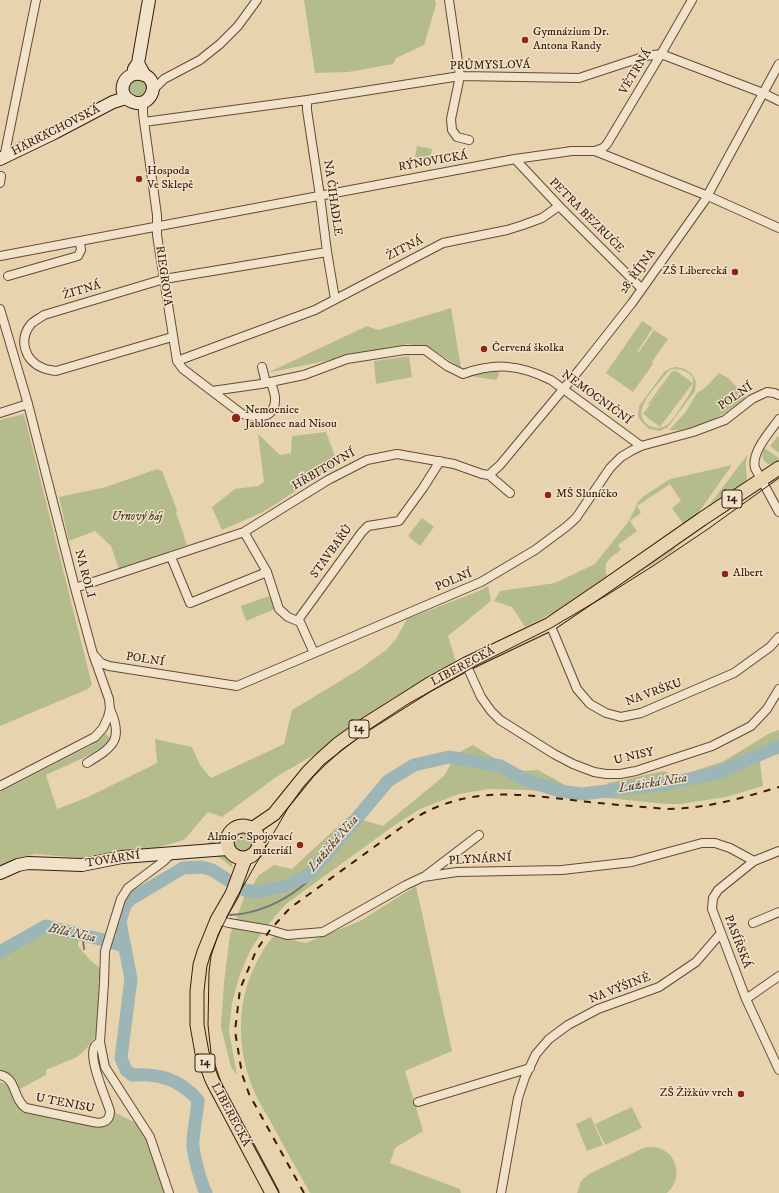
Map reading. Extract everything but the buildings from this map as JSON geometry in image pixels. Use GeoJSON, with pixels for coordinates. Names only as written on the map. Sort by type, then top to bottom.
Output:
{"type":"FeatureCollection","features":[{"type":"Feature","properties":{"kind":"main road","name":"14"},"geometry":{"type":"LineString","coordinates":[[762,480],[779,468]]}},
{"type":"Feature","properties":{"kind":"main road","name":"LIBERECKÁ"},"geometry":{"type":"LineString","coordinates":[[255,832],[287,799],[308,772],[338,744],[408,698],[466,664],[550,624],[762,480]]}},
{"type":"Feature","properties":{"kind":"main road","name":"LIBERECKÁ"},"geometry":{"type":"LineString","coordinates":[[233,852],[252,855],[257,851],[259,842],[255,832],[244,826],[234,828],[228,835],[238,875],[232,894],[217,920],[204,952],[198,976],[196,1006],[199,1037],[204,1059],[212,1080],[272,1193]]}},
{"type":"Feature","properties":{"kind":"street"},"geometry":{"type":"LineString","coordinates":[[2,158],[36,0]]}},
{"type":"Feature","properties":{"kind":"street"},"geometry":{"type":"LineString","coordinates":[[138,63],[151,82],[152,91],[151,96],[134,102],[124,82],[138,63],[149,0]]}},
{"type":"Feature","properties":{"kind":"street"},"geometry":{"type":"LineString","coordinates":[[152,91],[164,79],[200,60],[220,44],[238,26],[257,0]]}},
{"type":"Feature","properties":{"kind":"street"},"geometry":{"type":"LineString","coordinates":[[449,0],[460,76],[451,119],[452,130],[457,137],[469,140]]}},
{"type":"Feature","properties":{"kind":"street","name":"VĚTRNÁ"},"geometry":{"type":"LineString","coordinates":[[595,151],[603,148],[607,144],[692,0]]}},
{"type":"Feature","properties":{"kind":"street"},"geometry":{"type":"LineString","coordinates":[[661,54],[763,93],[779,101]]}},
{"type":"Feature","properties":{"kind":"street","name":"PRŮMYSLOVÁ"},"geometry":{"type":"LineString","coordinates":[[144,122],[307,100],[460,76],[508,79],[579,78],[646,56],[661,54]]}},
{"type":"Feature","properties":{"kind":"street","name":"28. ŘÍJNA"},"geometry":{"type":"LineString","coordinates":[[489,475],[500,465],[564,390],[632,303],[641,288],[708,196],[779,64]]}},
{"type":"Feature","properties":{"kind":"street"},"geometry":{"type":"LineString","coordinates":[[130,75],[140,73],[146,76],[164,79]]}},
{"type":"Feature","properties":{"kind":"street","name":"NA ČIHADLE"},"geometry":{"type":"LineString","coordinates":[[307,100],[307,110],[335,299]]}},
{"type":"Feature","properties":{"kind":"street","name":"HARRACHOVSKÁ"},"geometry":{"type":"LineString","coordinates":[[2,158],[54,134],[113,102],[134,102]]}},
{"type":"Feature","properties":{"kind":"street","name":"RIEGROVA"},"geometry":{"type":"LineString","coordinates":[[134,102],[144,122],[172,337],[177,361]]}},
{"type":"Feature","properties":{"kind":"street","name":"RÝNOVICKÁ"},"geometry":{"type":"LineString","coordinates":[[0,256],[515,160],[572,151],[595,151],[708,196],[779,228]]}},
{"type":"Feature","properties":{"kind":"street","name":"PETRA BEZRUČE"},"geometry":{"type":"LineString","coordinates":[[515,160],[641,288]]}},
{"type":"Feature","properties":{"kind":"street","name":"ŽITNÁ"},"geometry":{"type":"LineString","coordinates":[[177,361],[315,310],[443,243],[507,230],[523,225],[542,218],[559,206]]}},
{"type":"Feature","properties":{"kind":"street"},"geometry":{"type":"LineString","coordinates":[[8,276],[78,256],[81,250],[80,242]]}},
{"type":"Feature","properties":{"kind":"street","name":"ŽITNÁ"},"geometry":{"type":"LineString","coordinates":[[172,337],[56,372],[43,368],[33,361],[26,353],[24,343],[26,333],[32,324],[44,315],[164,279],[327,252]]}},
{"type":"Feature","properties":{"kind":"street","name":"NA ROLI"},"geometry":{"type":"LineString","coordinates":[[0,309],[28,404],[93,654],[109,699],[110,709],[117,729],[116,736],[109,748],[87,762]]}},
{"type":"Feature","properties":{"kind":"street"},"geometry":{"type":"LineString","coordinates":[[212,391],[304,375],[347,359],[404,350],[425,350],[447,366],[463,374],[494,367],[523,369],[526,373],[537,378],[547,381],[551,380]]}},
{"type":"Feature","properties":{"kind":"street"},"geometry":{"type":"LineString","coordinates":[[177,361],[183,369],[237,411],[250,417],[258,418],[269,413],[274,405],[275,398],[262,367]]}},
{"type":"Feature","properties":{"kind":"street","name":"NEMOCNIČNÍ"},"geometry":{"type":"LineString","coordinates":[[523,369],[551,380],[641,446]]}},
{"type":"Feature","properties":{"kind":"street"},"geometry":{"type":"LineString","coordinates":[[195,378],[209,379]]}},
{"type":"Feature","properties":{"kind":"street","name":"POLNÍ"},"geometry":{"type":"LineString","coordinates":[[93,654],[102,663],[109,666],[237,686],[481,582],[535,550],[566,527],[576,518],[610,468],[621,457],[641,446],[693,432],[725,420],[752,399],[763,393],[767,392],[779,395]]}},
{"type":"Feature","properties":{"kind":"street"},"geometry":{"type":"LineString","coordinates":[[0,412],[28,404]]}},
{"type":"Feature","properties":{"kind":"street"},"geometry":{"type":"LineString","coordinates":[[779,419],[755,456],[753,462],[779,512]]}},
{"type":"Feature","properties":{"kind":"street","name":"HŘBITOVNÍ"},"geometry":{"type":"LineString","coordinates":[[75,588],[244,532],[328,480],[367,460],[397,454],[454,464],[489,475],[510,493]]}},
{"type":"Feature","properties":{"kind":"street","name":"STAVBAŘŮ"},"geometry":{"type":"LineString","coordinates":[[298,620],[362,532],[368,526],[399,521],[440,461]]}},
{"type":"Feature","properties":{"kind":"street"},"geometry":{"type":"LineString","coordinates":[[244,532],[267,572],[279,609],[288,617],[298,620],[303,626],[314,653]]}},
{"type":"Feature","properties":{"kind":"street"},"geometry":{"type":"LineString","coordinates":[[172,557],[190,604],[267,572]]}},
{"type":"Feature","properties":{"kind":"street","name":"NA VRŠKU"},"geometry":{"type":"LineString","coordinates":[[550,624],[577,690],[590,704],[606,713],[621,717],[641,713],[734,673],[770,647],[779,638]]}},
{"type":"Feature","properties":{"kind":"street","name":"U NISY"},"geometry":{"type":"LineString","coordinates":[[466,664],[481,697],[500,720],[554,754],[573,764],[594,772],[606,774],[620,774],[636,771],[718,743],[751,726],[767,709],[779,689]]}},
{"type":"Feature","properties":{"kind":"street"},"geometry":{"type":"LineString","coordinates":[[0,786],[95,737],[103,728],[110,709]]}},
{"type":"Feature","properties":{"kind":"street"},"geometry":{"type":"LineString","coordinates":[[423,877],[479,835]]}},
{"type":"Feature","properties":{"kind":"street","name":"PLYNÁRNÍ"},"geometry":{"type":"LineString","coordinates":[[217,920],[228,924],[270,930],[287,935],[323,932],[423,877],[458,872],[562,870],[632,862],[702,843],[715,843],[730,848],[754,861]]}},
{"type":"Feature","properties":{"kind":"street","name":"TOVÁRNÍ"},"geometry":{"type":"LineString","coordinates":[[0,873],[18,865],[28,863],[82,865],[122,857],[213,850],[233,852]]}},
{"type":"Feature","properties":{"kind":"street","name":"PASÍŘSKÁ"},"geometry":{"type":"LineString","coordinates":[[779,851],[754,861],[718,890],[713,898],[712,909],[746,998],[779,1070]]}},
{"type":"Feature","properties":{"kind":"street"},"geometry":{"type":"LineString","coordinates":[[169,1193],[150,1137],[105,1067],[100,1042],[106,946],[121,899],[125,892],[172,853]]}},
{"type":"Feature","properties":{"kind":"street"},"geometry":{"type":"LineString","coordinates":[[753,923],[779,912]]}},
{"type":"Feature","properties":{"kind":"street","name":"NA VÝŠINĚ"},"geometry":{"type":"LineString","coordinates":[[501,1193],[518,1098],[536,1054],[549,1039],[568,1025],[598,1009],[659,987],[696,962],[721,934]]}},
{"type":"Feature","properties":{"kind":"street"},"geometry":{"type":"LineString","coordinates":[[746,998],[779,976]]}},
{"type":"Feature","properties":{"kind":"street","name":"U TENISU"},"geometry":{"type":"LineString","coordinates":[[0,1075],[5,1076],[10,1080],[20,1102],[26,1108],[93,1122],[104,1122],[110,1117],[110,1111],[95,1067],[93,1052],[95,1046],[100,1042]]}},
{"type":"Feature","properties":{"kind":"street"},"geometry":{"type":"LineString","coordinates":[[418,1102],[530,1068]]}},
{"type":"Feature","properties":{"kind":"green space"},"geometry":{"type":"Polygon","coordinates":[[[304,0],[435,0],[436,5],[424,45],[396,58],[393,64],[348,72],[315,73],[304,0]]]}},
{"type":"Feature","properties":{"kind":"green space"},"geometry":{"type":"Polygon","coordinates":[[[131,79],[147,82],[148,92],[138,100],[127,91],[131,79]]]}},
{"type":"Feature","properties":{"kind":"green space"},"geometry":{"type":"Polygon","coordinates":[[[417,146],[432,149],[430,159],[415,157],[417,146]]]}},
{"type":"Feature","properties":{"kind":"green space"},"geometry":{"type":"Polygon","coordinates":[[[451,308],[461,368],[429,347],[407,344],[267,373],[367,326],[378,330],[451,308]]]}},
{"type":"Feature","properties":{"kind":"green space"},"geometry":{"type":"Polygon","coordinates":[[[642,321],[653,328],[637,352],[633,349],[638,353],[654,330],[668,339],[652,362],[653,364],[633,392],[606,373],[642,321]]]}},
{"type":"Feature","properties":{"kind":"green space"},"geometry":{"type":"Polygon","coordinates":[[[409,356],[412,377],[376,384],[374,361],[409,356]]]}},
{"type":"Feature","properties":{"kind":"green space"},"geometry":{"type":"Polygon","coordinates":[[[676,367],[685,369],[692,374],[696,382],[695,391],[668,427],[660,431],[649,429],[638,416],[639,406],[664,372],[676,367]],[[676,369],[670,370],[646,399],[642,413],[643,419],[648,425],[661,428],[671,421],[679,410],[691,392],[693,386],[691,375],[676,369]]]}},
{"type":"Feature","properties":{"kind":"green space"},"geometry":{"type":"Polygon","coordinates":[[[675,370],[693,383],[660,427],[643,414],[673,373],[649,405],[648,404],[672,371],[674,372],[675,370]]]}},
{"type":"Feature","properties":{"kind":"green space"},"geometry":{"type":"Polygon","coordinates":[[[498,371],[499,375],[496,380],[474,376],[475,373],[498,371]]]}},
{"type":"Feature","properties":{"kind":"green space"},"geometry":{"type":"Polygon","coordinates":[[[719,373],[728,378],[746,397],[720,416],[701,425],[680,430],[669,430],[685,413],[697,393],[706,387],[719,373]]]}},
{"type":"Feature","properties":{"kind":"green space"},"geometry":{"type":"Polygon","coordinates":[[[24,414],[92,685],[88,689],[0,726],[0,420],[24,414]]]}},
{"type":"Feature","properties":{"kind":"green space"},"geometry":{"type":"Polygon","coordinates":[[[326,432],[338,464],[263,512],[222,530],[212,507],[235,489],[258,486],[264,482],[258,434],[280,455],[291,453],[292,436],[326,432]]]}},
{"type":"Feature","properties":{"kind":"green space"},"geometry":{"type":"Polygon","coordinates":[[[778,436],[779,438],[779,453],[770,446],[778,436]]]}},
{"type":"Feature","properties":{"kind":"green space"},"geometry":{"type":"Polygon","coordinates":[[[764,448],[779,458],[779,463],[771,465],[765,462],[762,456],[764,448]]]}},
{"type":"Feature","properties":{"kind":"green space"},"geometry":{"type":"Polygon","coordinates":[[[748,454],[746,463],[746,483],[703,513],[748,454]]]}},
{"type":"Feature","properties":{"kind":"green space"},"geometry":{"type":"Polygon","coordinates":[[[732,465],[699,512],[698,516],[684,525],[672,508],[681,501],[670,484],[637,506],[641,513],[630,521],[637,531],[618,545],[621,550],[607,561],[605,568],[608,578],[555,612],[525,627],[512,607],[494,601],[500,591],[555,583],[595,564],[629,521],[638,502],[644,496],[670,479],[732,465]]]}},
{"type":"Feature","properties":{"kind":"green space","name":"Urnový háj"},"geometry":{"type":"Polygon","coordinates":[[[157,469],[162,471],[177,510],[176,512],[187,545],[119,570],[111,546],[95,531],[69,541],[59,497],[106,487],[157,469]]]}},
{"type":"Feature","properties":{"kind":"green space"},"geometry":{"type":"Polygon","coordinates":[[[422,518],[434,527],[420,546],[408,536],[422,518]]]}},
{"type":"Feature","properties":{"kind":"green space"},"geometry":{"type":"Polygon","coordinates":[[[675,547],[676,548],[674,550],[655,563],[624,581],[624,579],[650,560],[675,547]]]}},
{"type":"Feature","properties":{"kind":"green space"},"geometry":{"type":"Polygon","coordinates":[[[488,586],[491,601],[448,636],[456,662],[391,699],[322,750],[276,777],[222,817],[208,812],[184,840],[152,849],[128,849],[80,858],[36,854],[19,858],[0,866],[0,792],[92,745],[105,733],[111,739],[107,747],[46,775],[57,809],[88,797],[157,763],[155,739],[192,747],[200,765],[211,778],[284,744],[292,710],[360,669],[386,650],[396,639],[407,619],[479,591],[488,586]]]}},
{"type":"Feature","properties":{"kind":"green space"},"geometry":{"type":"Polygon","coordinates":[[[269,596],[275,609],[246,621],[241,606],[269,596]]]}},
{"type":"Feature","properties":{"kind":"green space"},"geometry":{"type":"Polygon","coordinates":[[[779,730],[779,754],[760,761],[763,786],[726,797],[680,804],[666,804],[527,790],[489,789],[459,794],[420,809],[392,827],[286,904],[265,928],[251,949],[240,974],[232,1003],[229,1031],[237,1075],[231,1067],[221,1027],[224,983],[230,935],[244,898],[259,875],[274,865],[292,869],[349,816],[383,826],[444,776],[456,754],[473,745],[515,771],[538,770],[576,791],[609,788],[608,783],[664,771],[676,777],[724,761],[770,733],[779,730]]]}},
{"type":"Feature","properties":{"kind":"green space"},"geometry":{"type":"Polygon","coordinates":[[[224,830],[221,837],[216,842],[203,847],[224,830]]]}},
{"type":"Feature","properties":{"kind":"green space"},"geometry":{"type":"Polygon","coordinates":[[[242,830],[250,834],[254,842],[250,850],[242,854],[234,850],[230,842],[234,834],[242,830]]]}},
{"type":"Feature","properties":{"kind":"green space"},"geometry":{"type":"Polygon","coordinates":[[[212,854],[226,856],[229,858],[233,868],[220,858],[212,854]]]}},
{"type":"Feature","properties":{"kind":"green space"},"geometry":{"type":"Polygon","coordinates":[[[416,886],[452,1051],[405,1071],[423,1131],[395,1148],[390,1163],[460,1189],[461,1193],[310,1193],[258,1100],[249,1077],[242,1047],[241,1032],[241,1016],[247,986],[259,958],[267,944],[274,936],[306,943],[360,921],[416,886]]]}},
{"type":"Feature","properties":{"kind":"green space"},"geometry":{"type":"Polygon","coordinates":[[[46,929],[79,936],[78,946],[91,961],[101,969],[100,1016],[98,1033],[86,1049],[77,1057],[46,1070],[46,1075],[20,1089],[10,1076],[0,1072],[0,958],[46,929]]]}},
{"type":"Feature","properties":{"kind":"green space"},"geometry":{"type":"Polygon","coordinates":[[[0,1082],[9,1086],[18,1106],[88,1125],[103,1127],[112,1119],[114,1112],[138,1124],[146,1133],[165,1193],[0,1193],[0,1082]]]}},
{"type":"Feature","properties":{"kind":"green space"},"geometry":{"type":"Polygon","coordinates":[[[632,1107],[642,1128],[605,1145],[595,1124],[632,1107]]]}},
{"type":"Feature","properties":{"kind":"green space"},"geometry":{"type":"Polygon","coordinates":[[[591,1117],[603,1145],[587,1151],[576,1124],[591,1117]]]}},
{"type":"Feature","properties":{"kind":"green space"},"geometry":{"type":"Polygon","coordinates":[[[648,1147],[665,1151],[671,1156],[675,1163],[676,1178],[673,1186],[667,1193],[577,1193],[581,1181],[589,1174],[648,1147]]]}},
{"type":"Feature","properties":{"kind":"waterway","name":"Lužická Nisa"},"geometry":{"type":"LineString","coordinates":[[206,1193],[197,1167],[193,1146],[198,1100],[176,1082],[160,1076],[132,1075],[126,1070],[121,1058],[131,979],[120,922],[125,905],[131,899],[183,868],[202,867],[212,870],[244,890],[257,892],[285,886],[310,874],[388,781],[414,765],[449,757],[500,766],[528,781],[560,791],[582,794],[665,784],[718,773],[779,746]]}},
{"type":"Feature","properties":{"kind":"waterway"},"geometry":{"type":"LineString","coordinates":[[230,915],[258,910],[285,898],[307,882],[320,862]]}},
{"type":"Feature","properties":{"kind":"waterway","name":"Bílá Nisa"},"geometry":{"type":"LineString","coordinates":[[0,952],[46,926],[112,942],[125,947]]}},
{"type":"Feature","properties":{"kind":"waterway"},"geometry":{"type":"LineString","coordinates":[[84,949],[83,940],[86,936]]}},
{"type":"Feature","properties":{"kind":"tram line"},"geometry":{"type":"LineString","coordinates":[[279,1193],[224,1091],[211,1053],[208,1025],[209,972],[211,956],[218,935],[237,897],[288,808],[304,786],[324,764],[370,729],[408,704],[477,665],[551,628],[607,595],[708,529],[779,478]]}},
{"type":"Feature","properties":{"kind":"railway"},"geometry":{"type":"LineString","coordinates":[[304,1193],[249,1094],[242,1074],[235,1031],[240,989],[256,951],[270,930],[290,908],[410,821],[430,810],[450,802],[489,795],[509,795],[550,797],[595,803],[681,809],[723,802],[779,787]]}},
{"type":"Feature","properties":{"kind":"place","name":"Gymnázium Dr. Antona Randy"},"geometry":{"type":"Point","coordinates":[525,40]}},
{"type":"Feature","properties":{"kind":"place","name":"Hospoda Ve Sklepě"},"geometry":{"type":"Point","coordinates":[139,179]}},
{"type":"Feature","properties":{"kind":"place","name":"ZŠ Liberecká"},"geometry":{"type":"Point","coordinates":[735,272]}},
{"type":"Feature","properties":{"kind":"place","name":"Červená školka"},"geometry":{"type":"Point","coordinates":[484,349]}},
{"type":"Feature","properties":{"kind":"place","name":"Nemocnice Jablonec nad Nisou"},"geometry":{"type":"Point","coordinates":[236,418]}},
{"type":"Feature","properties":{"kind":"place","name":"MŠ Sluníčko"},"geometry":{"type":"Point","coordinates":[548,495]}},
{"type":"Feature","properties":{"kind":"place","name":"Albert"},"geometry":{"type":"Point","coordinates":[725,574]}},
{"type":"Feature","properties":{"kind":"place","name":"Almio - Spojovací materiál"},"geometry":{"type":"Point","coordinates":[300,845]}},
{"type":"Feature","properties":{"kind":"place","name":"ZŠ Žižkův vrch"},"geometry":{"type":"Point","coordinates":[741,1094]}}]}
